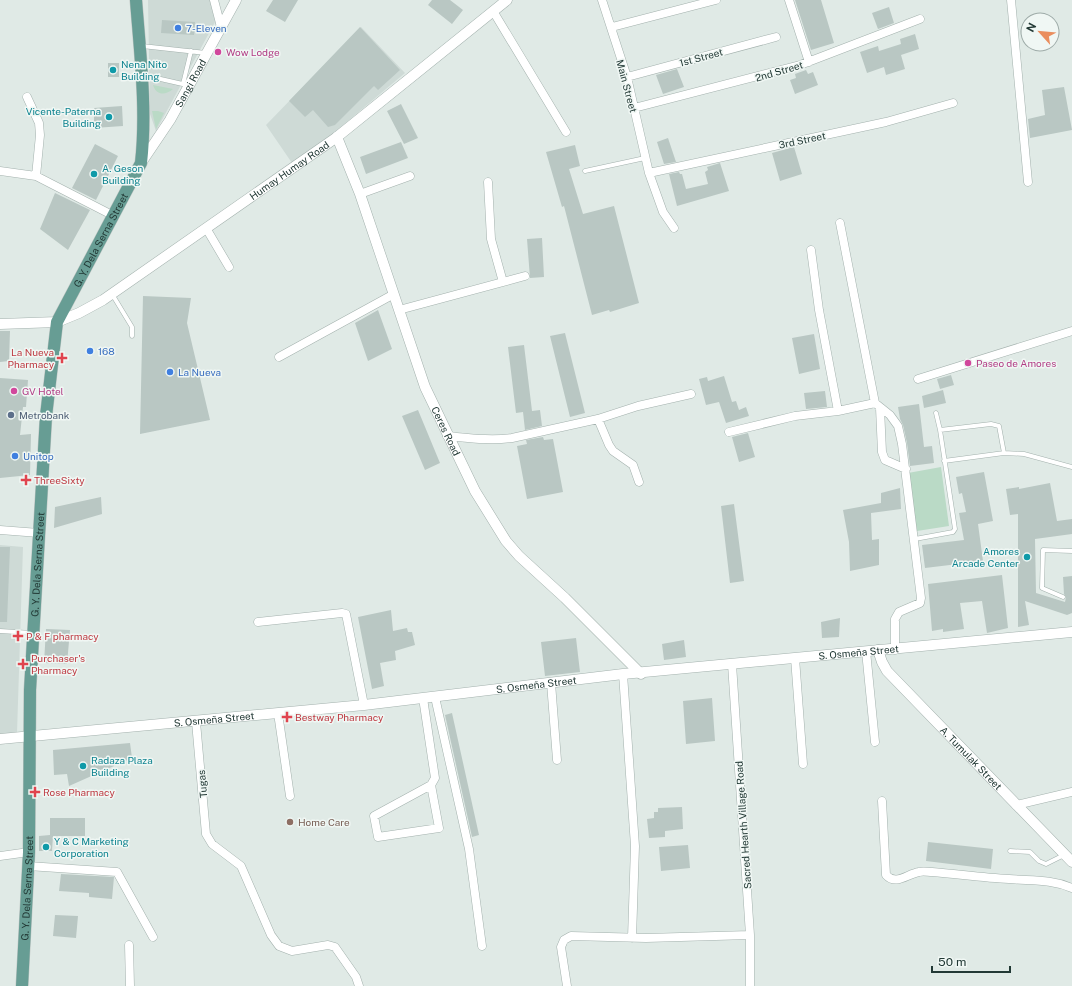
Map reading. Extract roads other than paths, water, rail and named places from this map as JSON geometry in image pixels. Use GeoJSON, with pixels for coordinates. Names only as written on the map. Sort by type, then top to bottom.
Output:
{"type":"FeatureCollection","features":[{"type":"Feature","properties":{"kind":"main road","name":"G. Y. Dela Serna Street"},"geometry":{"type":"LineString","coordinates":[[22,986],[29,852],[31,736],[30,690],[46,416],[57,322],[114,216],[140,163],[143,146],[141,75],[136,0]]}},
{"type":"Feature","properties":{"kind":"street"},"geometry":{"type":"LineString","coordinates":[[214,0],[222,27]]}},
{"type":"Feature","properties":{"kind":"street","name":"Sangi Road"},"geometry":{"type":"LineString","coordinates":[[140,163],[160,136],[186,85],[207,53],[236,0]]}},
{"type":"Feature","properties":{"kind":"street","name":"Humay Humay Road"},"geometry":{"type":"LineString","coordinates":[[57,322],[94,306],[337,137],[507,0]]}},
{"type":"Feature","properties":{"kind":"street","name":"Main Street"},"geometry":{"type":"LineString","coordinates":[[602,0],[612,27],[627,78],[649,173],[663,212],[674,228]]}},
{"type":"Feature","properties":{"kind":"street"},"geometry":{"type":"LineString","coordinates":[[612,27],[716,0]]}},
{"type":"Feature","properties":{"kind":"street"},"geometry":{"type":"LineString","coordinates":[[790,0],[809,62]]}},
{"type":"Feature","properties":{"kind":"street"},"geometry":{"type":"LineString","coordinates":[[1011,0],[1028,182]]}},
{"type":"Feature","properties":{"kind":"street"},"geometry":{"type":"LineString","coordinates":[[493,11],[566,132]]}},
{"type":"Feature","properties":{"kind":"street","name":"2nd Street"},"geometry":{"type":"LineString","coordinates":[[634,108],[781,71],[809,62],[920,19]]}},
{"type":"Feature","properties":{"kind":"street","name":"1st Street"},"geometry":{"type":"LineString","coordinates":[[627,78],[776,37]]}},
{"type":"Feature","properties":{"kind":"street"},"geometry":{"type":"LineString","coordinates":[[28,97],[39,123],[40,135],[36,176]]}},
{"type":"Feature","properties":{"kind":"street","name":"3rd Street"},"geometry":{"type":"LineString","coordinates":[[649,173],[886,122],[953,102]]}},
{"type":"Feature","properties":{"kind":"street","name":"Ceres Road"},"geometry":{"type":"LineString","coordinates":[[337,137],[360,194],[425,387],[447,436],[475,491],[506,541],[641,674]]}},
{"type":"Feature","properties":{"kind":"street"},"geometry":{"type":"LineString","coordinates":[[0,171],[36,176],[114,216]]}},
{"type":"Feature","properties":{"kind":"street"},"geometry":{"type":"LineString","coordinates":[[360,194],[410,176]]}},
{"type":"Feature","properties":{"kind":"street"},"geometry":{"type":"LineString","coordinates":[[488,182],[491,239],[503,282]]}},
{"type":"Feature","properties":{"kind":"street"},"geometry":{"type":"LineString","coordinates":[[840,223],[878,405],[882,452],[885,460],[906,469]]}},
{"type":"Feature","properties":{"kind":"street"},"geometry":{"type":"LineString","coordinates":[[206,228],[229,267]]}},
{"type":"Feature","properties":{"kind":"street"},"geometry":{"type":"LineString","coordinates":[[811,250],[819,310],[838,411]]}},
{"type":"Feature","properties":{"kind":"street"},"geometry":{"type":"LineString","coordinates":[[399,310],[525,276]]}},
{"type":"Feature","properties":{"kind":"street"},"geometry":{"type":"LineString","coordinates":[[279,357],[394,294]]}},
{"type":"Feature","properties":{"kind":"street"},"geometry":{"type":"LineString","coordinates":[[0,324],[57,322]]}},
{"type":"Feature","properties":{"kind":"street"},"geometry":{"type":"LineString","coordinates":[[918,379],[1072,331]]}},
{"type":"Feature","properties":{"kind":"street"},"geometry":{"type":"LineString","coordinates":[[447,436],[502,440],[598,419],[638,406],[691,394]]}},
{"type":"Feature","properties":{"kind":"street"},"geometry":{"type":"LineString","coordinates":[[729,432],[795,416],[878,405],[890,415],[898,426],[902,444],[915,539],[921,598],[920,603],[899,612],[895,619],[895,650]]}},
{"type":"Feature","properties":{"kind":"street"},"geometry":{"type":"LineString","coordinates":[[598,419],[608,445],[613,451],[633,465],[639,482]]}},
{"type":"Feature","properties":{"kind":"street"},"geometry":{"type":"LineString","coordinates":[[0,530],[39,533]]}},
{"type":"Feature","properties":{"kind":"street"},"geometry":{"type":"LineString","coordinates":[[258,622],[342,612],[346,614],[364,705]]}},
{"type":"Feature","properties":{"kind":"street","name":"S. Osmeña Street"},"geometry":{"type":"LineString","coordinates":[[0,739],[196,722],[364,705],[623,674],[641,674],[1072,632]]}},
{"type":"Feature","properties":{"kind":"street","name":"A. Tumulak Street"},"geometry":{"type":"LineString","coordinates":[[878,650],[887,671],[1072,862]]}},
{"type":"Feature","properties":{"kind":"street"},"geometry":{"type":"LineString","coordinates":[[866,651],[875,742]]}},
{"type":"Feature","properties":{"kind":"street"},"geometry":{"type":"LineString","coordinates":[[795,658],[803,764]]}},
{"type":"Feature","properties":{"kind":"street","name":"Sacred Hearth Village Road"},"geometry":{"type":"LineString","coordinates":[[732,664],[750,935],[750,986]]}},
{"type":"Feature","properties":{"kind":"street"},"geometry":{"type":"LineString","coordinates":[[623,674],[635,846],[632,938]]}},
{"type":"Feature","properties":{"kind":"street"},"geometry":{"type":"LineString","coordinates":[[551,683],[557,760]]}},
{"type":"Feature","properties":{"kind":"street"},"geometry":{"type":"LineString","coordinates":[[435,697],[469,850],[482,946]]}},
{"type":"Feature","properties":{"kind":"street"},"geometry":{"type":"LineString","coordinates":[[422,698],[435,778],[431,785],[374,816],[378,837],[439,828],[431,785]]}},
{"type":"Feature","properties":{"kind":"street"},"geometry":{"type":"LineString","coordinates":[[278,713],[290,796]]}},
{"type":"Feature","properties":{"kind":"street","name":"Tugas"},"geometry":{"type":"LineString","coordinates":[[196,722],[206,834],[212,844],[241,866],[271,935],[279,946],[292,951],[328,945],[335,947],[356,978],[359,986]]}},
{"type":"Feature","properties":{"kind":"street"},"geometry":{"type":"LineString","coordinates":[[1016,805],[1072,792]]}},
{"type":"Feature","properties":{"kind":"street"},"geometry":{"type":"LineString","coordinates":[[882,801],[886,875],[888,878],[897,880],[920,872],[932,872],[1008,879],[1044,880],[1057,882],[1072,888]]}},
{"type":"Feature","properties":{"kind":"street"},"geometry":{"type":"LineString","coordinates":[[0,856],[29,852]]}},
{"type":"Feature","properties":{"kind":"street"},"geometry":{"type":"LineString","coordinates":[[28,866],[118,872],[153,937]]}},
{"type":"Feature","properties":{"kind":"street"},"geometry":{"type":"LineString","coordinates":[[567,986],[561,947],[564,940],[571,936],[632,938],[750,935]]}},
{"type":"Feature","properties":{"kind":"street"},"geometry":{"type":"LineString","coordinates":[[129,945],[130,986]]}},
{"type":"Feature","properties":{"kind":"lane"},"geometry":{"type":"LineString","coordinates":[[139,46],[207,53]]}},
{"type":"Feature","properties":{"kind":"lane"},"geometry":{"type":"LineString","coordinates":[[141,75],[186,85],[191,51]]}},
{"type":"Feature","properties":{"kind":"lane"},"geometry":{"type":"LineString","coordinates":[[585,170],[645,158]]}},
{"type":"Feature","properties":{"kind":"lane"},"geometry":{"type":"LineString","coordinates":[[111,294],[132,327],[132,336]]}},
{"type":"Feature","properties":{"kind":"lane"},"geometry":{"type":"LineString","coordinates":[[915,539],[953,532],[954,529],[940,430],[936,413]]}},
{"type":"Feature","properties":{"kind":"lane"},"geometry":{"type":"LineString","coordinates":[[940,430],[992,424],[999,426],[1004,453]]}},
{"type":"Feature","properties":{"kind":"lane"},"geometry":{"type":"LineString","coordinates":[[944,462],[1004,453],[1030,455],[1072,467]]}},
{"type":"Feature","properties":{"kind":"lane"},"geometry":{"type":"LineString","coordinates":[[1062,597],[1042,588],[1043,550],[1072,551]]}},
{"type":"Feature","properties":{"kind":"lane"},"geometry":{"type":"LineString","coordinates":[[0,631],[33,634]]}},
{"type":"Feature","properties":{"kind":"lane"},"geometry":{"type":"LineString","coordinates":[[1010,851],[1030,852],[1038,861],[1048,865],[1064,854]]}},
{"type":"Feature","properties":{"kind":"place","name":"7-Eleven"},"geometry":{"type":"Point","coordinates":[178,28]}},
{"type":"Feature","properties":{"kind":"place","name":"Wow Lodge"},"geometry":{"type":"Point","coordinates":[218,52]}},
{"type":"Feature","properties":{"kind":"place","name":"Nena Nito Building"},"geometry":{"type":"Point","coordinates":[113,70]}},
{"type":"Feature","properties":{"kind":"place","name":"Vicente-Paterna Building"},"geometry":{"type":"Point","coordinates":[109,117]}},
{"type":"Feature","properties":{"kind":"place","name":"A. Geson Building"},"geometry":{"type":"Point","coordinates":[94,174]}},
{"type":"Feature","properties":{"kind":"place","name":"168"},"geometry":{"type":"Point","coordinates":[90,351]}},
{"type":"Feature","properties":{"kind":"place","name":"La Nueva Pharmacy"},"geometry":{"type":"Point","coordinates":[62,358]}},
{"type":"Feature","properties":{"kind":"place","name":"Paseo de Amores"},"geometry":{"type":"Point","coordinates":[968,363]}},
{"type":"Feature","properties":{"kind":"place","name":"La Nueva"},"geometry":{"type":"Point","coordinates":[170,372]}},
{"type":"Feature","properties":{"kind":"place","name":"GV Hotel"},"geometry":{"type":"Point","coordinates":[14,391]}},
{"type":"Feature","properties":{"kind":"place","name":"Metrobank"},"geometry":{"type":"Point","coordinates":[11,415]}},
{"type":"Feature","properties":{"kind":"place","name":"Unitop"},"geometry":{"type":"Point","coordinates":[15,456]}},
{"type":"Feature","properties":{"kind":"place","name":"ThreeSixty"},"geometry":{"type":"Point","coordinates":[26,480]}},
{"type":"Feature","properties":{"kind":"place","name":"Amores Arcade Center"},"geometry":{"type":"Point","coordinates":[1027,557]}},
{"type":"Feature","properties":{"kind":"place","name":"P & F pharmacy"},"geometry":{"type":"Point","coordinates":[18,636]}},
{"type":"Feature","properties":{"kind":"place","name":"Purchaser's Pharmacy"},"geometry":{"type":"Point","coordinates":[23,664]}},
{"type":"Feature","properties":{"kind":"place","name":"Bestway Pharmacy"},"geometry":{"type":"Point","coordinates":[287,717]}},
{"type":"Feature","properties":{"kind":"place","name":"Radaza Plaza Building"},"geometry":{"type":"Point","coordinates":[83,766]}},
{"type":"Feature","properties":{"kind":"place","name":"Rose Pharmacy"},"geometry":{"type":"Point","coordinates":[35,792]}},
{"type":"Feature","properties":{"kind":"place","name":"Home Care"},"geometry":{"type":"Point","coordinates":[290,822]}},
{"type":"Feature","properties":{"kind":"place","name":"Y & C Marketing Corporation"},"geometry":{"type":"Point","coordinates":[46,847]}}]}
